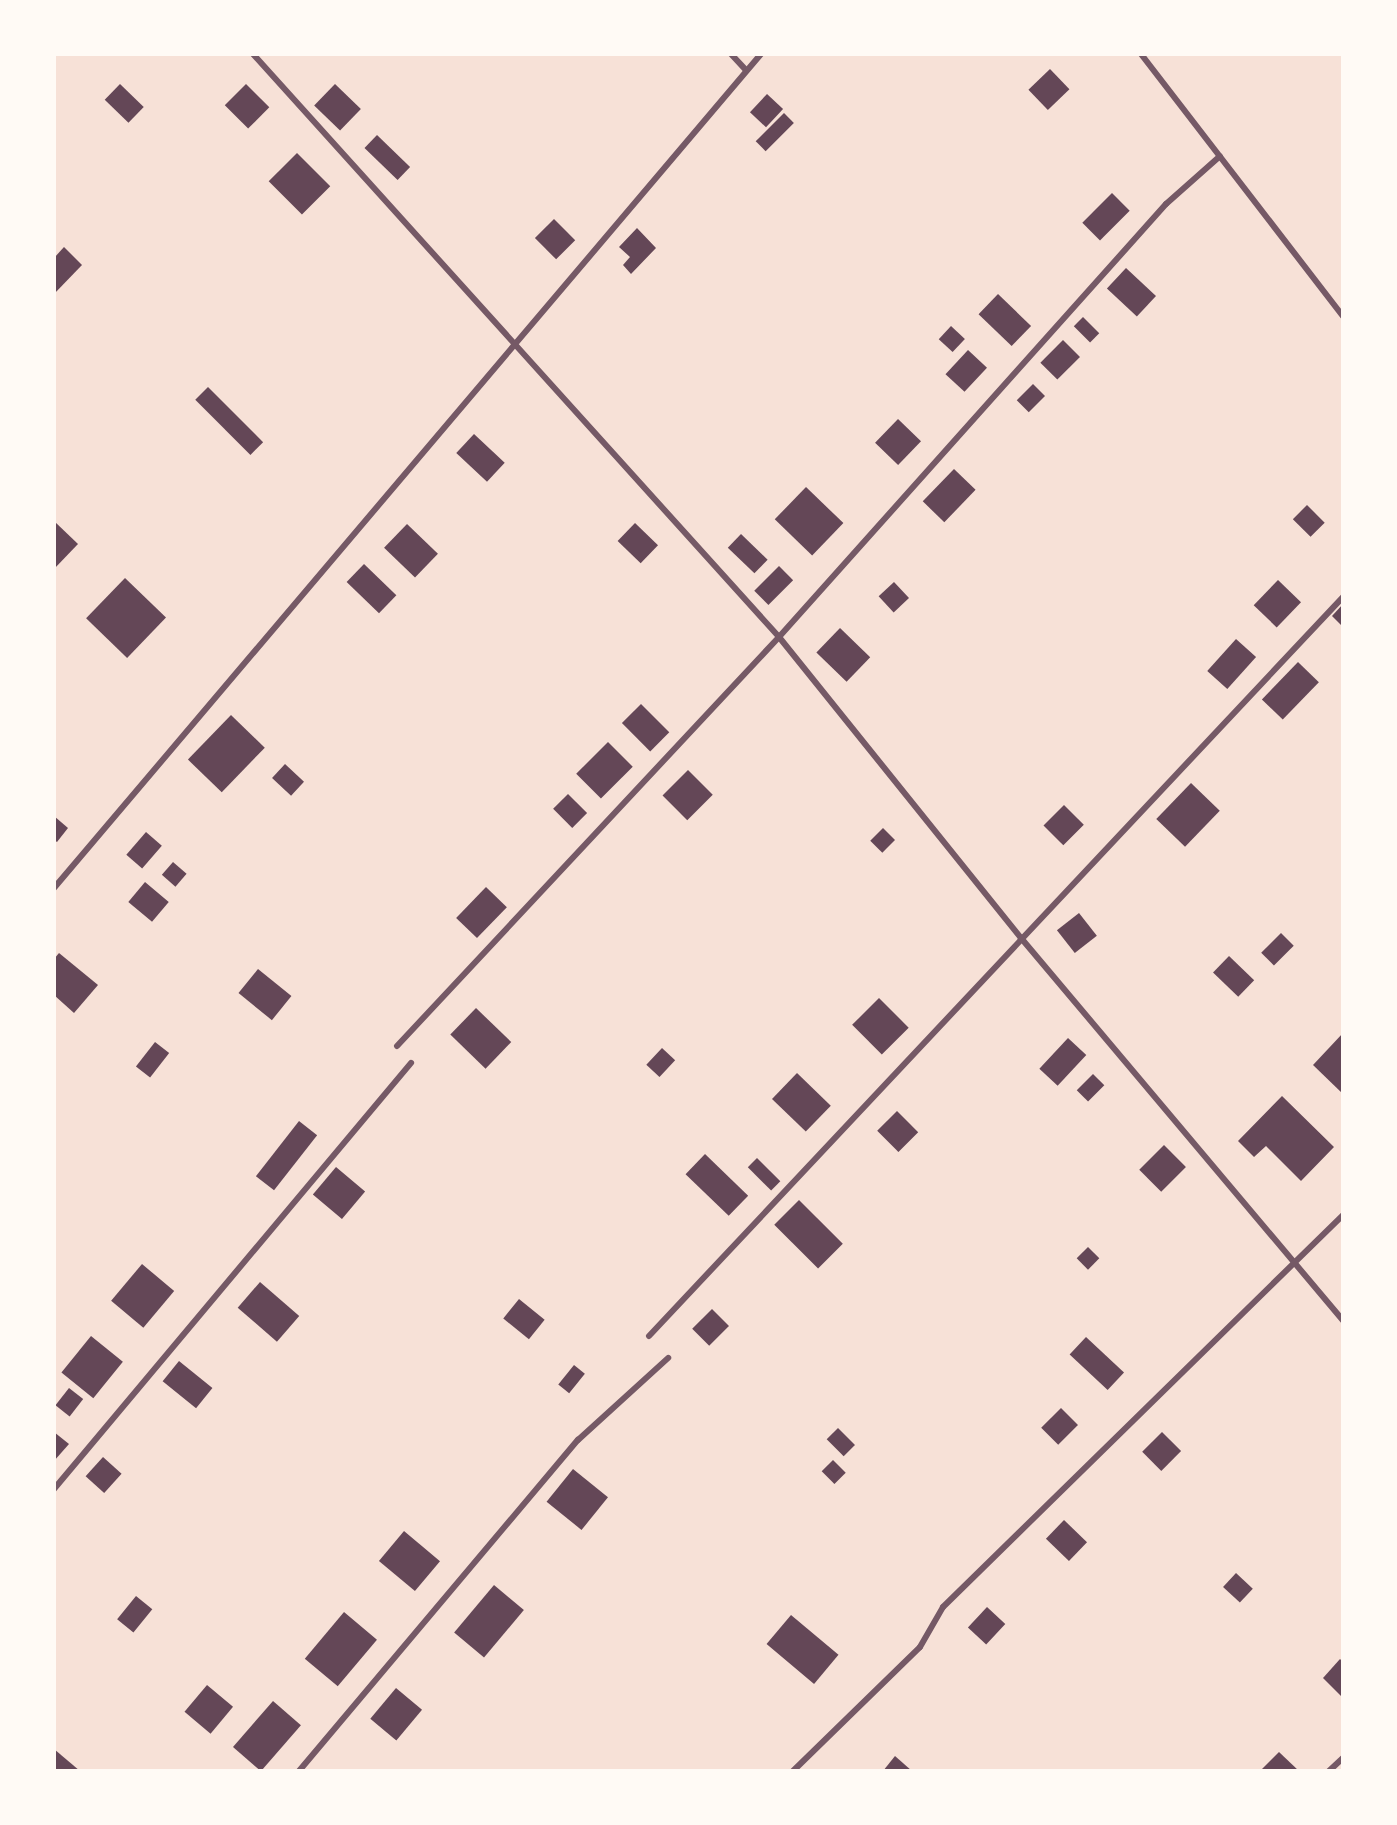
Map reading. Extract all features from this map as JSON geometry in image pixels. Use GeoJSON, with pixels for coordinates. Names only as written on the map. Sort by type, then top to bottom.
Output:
{"type":"FeatureCollection","features":[{"type":"Feature","properties":{"kind":"lane"},"geometry":{"type":"LineString","coordinates":[[253,54],[513,346],[779,637],[1021,938],[1343,1320]]}},
{"type":"Feature","properties":{"kind":"lane"},"geometry":{"type":"LineString","coordinates":[[731,54],[746,70]]}},
{"type":"Feature","properties":{"kind":"lane"},"geometry":{"type":"LineString","coordinates":[[54,888],[761,54]]}},
{"type":"Feature","properties":{"kind":"lane"},"geometry":{"type":"LineString","coordinates":[[1141,54],[1343,316]]}},
{"type":"Feature","properties":{"kind":"lane"},"geometry":{"type":"LineString","coordinates":[[397,1046],[779,637],[1166,204],[1220,156]]}},
{"type":"Feature","properties":{"kind":"lane"},"geometry":{"type":"LineString","coordinates":[[649,1336],[1343,597]]}},
{"type":"Feature","properties":{"kind":"lane"},"geometry":{"type":"LineString","coordinates":[[54,1489],[411,1063]]}},
{"type":"Feature","properties":{"kind":"lane"},"geometry":{"type":"LineString","coordinates":[[793,1771],[920,1647],[943,1607],[1343,1215]]}},
{"type":"Feature","properties":{"kind":"lane"},"geometry":{"type":"LineString","coordinates":[[299,1771],[578,1440],[668,1358]]}},
{"type":"Feature","properties":{"kind":"lane"},"geometry":{"type":"LineString","coordinates":[[1329,1771],[1343,1758]]}},
{"type":"Feature","properties":{"kind":"building"},"geometry":{"type":"Polygon","coordinates":[[[1050,69],[1069,89],[1048,110],[1028,90],[1050,69]]]}},
{"type":"Feature","properties":{"kind":"building"},"geometry":{"type":"Polygon","coordinates":[[[120,84],[144,107],[128,123],[105,100],[120,84]]]}},
{"type":"Feature","properties":{"kind":"building"},"geometry":{"type":"Polygon","coordinates":[[[246,84],[269,107],[248,129],[225,105],[246,84]]]}},
{"type":"Feature","properties":{"kind":"building"},"geometry":{"type":"Polygon","coordinates":[[[335,84],[361,109],[340,131],[314,106],[335,84]]]}},
{"type":"Feature","properties":{"kind":"building"},"geometry":{"type":"Polygon","coordinates":[[[767,94],[783,109],[766,127],[750,112],[767,94]]]}},
{"type":"Feature","properties":{"kind":"building"},"geometry":{"type":"Polygon","coordinates":[[[784,113],[794,123],[766,151],[756,141],[784,113]]]}},
{"type":"Feature","properties":{"kind":"building"},"geometry":{"type":"Polygon","coordinates":[[[377,135],[410,167],[398,180],[364,148],[377,135]]]}},
{"type":"Feature","properties":{"kind":"building"},"geometry":{"type":"Polygon","coordinates":[[[297,153],[330,186],[302,215],[269,181],[297,153]]]}},
{"type":"Feature","properties":{"kind":"building"},"geometry":{"type":"Polygon","coordinates":[[[1112,193],[1130,211],[1100,240],[1082,223],[1112,193]]]}},
{"type":"Feature","properties":{"kind":"building"},"geometry":{"type":"Polygon","coordinates":[[[554,219],[575,240],[556,259],[535,238],[554,219]]]}},
{"type":"Feature","properties":{"kind":"building"},"geometry":{"type":"Polygon","coordinates":[[[637,228],[656,248],[631,274],[623,265],[630,257],[619,247],[637,228]]]}},
{"type":"Feature","properties":{"kind":"building"},"geometry":{"type":"Polygon","coordinates":[[[64,247],[82,265],[54,294],[54,258],[64,247]]]}},
{"type":"Feature","properties":{"kind":"building"},"geometry":{"type":"Polygon","coordinates":[[[1126,268],[1156,296],[1137,316],[1107,288],[1126,268]]]}},
{"type":"Feature","properties":{"kind":"building"},"geometry":{"type":"Polygon","coordinates":[[[998,294],[1031,326],[1012,346],[979,314],[998,294]]]}},
{"type":"Feature","properties":{"kind":"building"},"geometry":{"type":"Polygon","coordinates":[[[1083,317],[1099,333],[1090,342],[1074,326],[1083,317]]]}},
{"type":"Feature","properties":{"kind":"building"},"geometry":{"type":"Polygon","coordinates":[[[951,326],[965,339],[953,352],[939,339],[951,326]]]}},
{"type":"Feature","properties":{"kind":"building"},"geometry":{"type":"Polygon","coordinates":[[[1063,340],[1080,357],[1057,380],[1040,363],[1063,340]]]}},
{"type":"Feature","properties":{"kind":"building"},"geometry":{"type":"Polygon","coordinates":[[[968,350],[987,368],[965,392],[945,374],[968,350]]]}},
{"type":"Feature","properties":{"kind":"building"},"geometry":{"type":"Polygon","coordinates":[[[1033,384],[1045,396],[1029,412],[1017,400],[1033,384]]]}},
{"type":"Feature","properties":{"kind":"building"},"geometry":{"type":"Polygon","coordinates":[[[208,387],[263,442],[250,455],[195,400],[208,387]]]}},
{"type":"Feature","properties":{"kind":"building"},"geometry":{"type":"Polygon","coordinates":[[[898,419],[921,441],[898,465],[875,443],[898,419]]]}},
{"type":"Feature","properties":{"kind":"building"},"geometry":{"type":"Polygon","coordinates":[[[474,434],[505,463],[487,482],[456,453],[474,434]]]}},
{"type":"Feature","properties":{"kind":"building"},"geometry":{"type":"Polygon","coordinates":[[[954,469],[976,490],[944,522],[923,501],[954,469]]]}},
{"type":"Feature","properties":{"kind":"building"},"geometry":{"type":"Polygon","coordinates":[[[806,487],[843,523],[812,555],[775,519],[806,487]]]}},
{"type":"Feature","properties":{"kind":"building"},"geometry":{"type":"Polygon","coordinates":[[[1307,505],[1325,523],[1311,537],[1293,519],[1307,505]]]}},
{"type":"Feature","properties":{"kind":"building"},"geometry":{"type":"Polygon","coordinates":[[[54,521],[78,544],[54,569],[54,521]]]}},
{"type":"Feature","properties":{"kind":"building"},"geometry":{"type":"Polygon","coordinates":[[[635,523],[658,545],[641,563],[618,541],[635,523]]]}},
{"type":"Feature","properties":{"kind":"building"},"geometry":{"type":"Polygon","coordinates":[[[407,524],[438,554],[415,578],[384,548],[407,524]]]}},
{"type":"Feature","properties":{"kind":"building"},"geometry":{"type":"Polygon","coordinates":[[[741,534],[768,560],[754,573],[728,548],[741,534]]]}},
{"type":"Feature","properties":{"kind":"building"},"geometry":{"type":"Polygon","coordinates":[[[364,564],[396,595],[379,613],[347,582],[364,564]]]}},
{"type":"Feature","properties":{"kind":"building"},"geometry":{"type":"Polygon","coordinates":[[[779,566],[793,580],[768,605],[754,591],[779,566]]]}},
{"type":"Feature","properties":{"kind":"building"},"geometry":{"type":"Polygon","coordinates":[[[125,578],[166,618],[127,658],[86,618],[125,578]]]}},
{"type":"Feature","properties":{"kind":"building"},"geometry":{"type":"Polygon","coordinates":[[[1278,580],[1301,602],[1277,627],[1254,605],[1278,580]]]}},
{"type":"Feature","properties":{"kind":"building"},"geometry":{"type":"Polygon","coordinates":[[[894,582],[909,598],[894,612],[879,596],[894,582]]]}},
{"type":"Feature","properties":{"kind":"building"},"geometry":{"type":"Polygon","coordinates":[[[1343,604],[1343,627],[1332,616],[1343,604]]]}},
{"type":"Feature","properties":{"kind":"building"},"geometry":{"type":"Polygon","coordinates":[[[840,628],[870,657],[847,682],[816,652],[840,628]]]}},
{"type":"Feature","properties":{"kind":"building"},"geometry":{"type":"Polygon","coordinates":[[[1236,639],[1256,657],[1227,689],[1207,671],[1236,639]]]}},
{"type":"Feature","properties":{"kind":"building"},"geometry":{"type":"Polygon","coordinates":[[[1298,662],[1319,682],[1283,720],[1262,699],[1298,662]]]}},
{"type":"Feature","properties":{"kind":"building"},"geometry":{"type":"Polygon","coordinates":[[[641,704],[669,732],[650,751],[622,723],[641,704]]]}},
{"type":"Feature","properties":{"kind":"building"},"geometry":{"type":"Polygon","coordinates":[[[231,715],[265,748],[222,792],[188,760],[231,715]]]}},
{"type":"Feature","properties":{"kind":"building"},"geometry":{"type":"Polygon","coordinates":[[[608,742],[633,767],[601,799],[576,774],[608,742]]]}},
{"type":"Feature","properties":{"kind":"building"},"geometry":{"type":"Polygon","coordinates":[[[285,764],[304,782],[291,796],[272,778],[285,764]]]}},
{"type":"Feature","properties":{"kind":"building"},"geometry":{"type":"Polygon","coordinates":[[[688,770],[713,795],[687,820],[663,795],[688,770]]]}},
{"type":"Feature","properties":{"kind":"building"},"geometry":{"type":"Polygon","coordinates":[[[1191,783],[1220,811],[1185,847],[1156,819],[1191,783]]]}},
{"type":"Feature","properties":{"kind":"building"},"geometry":{"type":"Polygon","coordinates":[[[568,794],[587,813],[572,828],[553,809],[568,794]]]}},
{"type":"Feature","properties":{"kind":"building"},"geometry":{"type":"Polygon","coordinates":[[[1064,805],[1084,825],[1063,845],[1043,826],[1064,805]]]}},
{"type":"Feature","properties":{"kind":"building"},"geometry":{"type":"Polygon","coordinates":[[[54,816],[68,828],[57,842],[54,840],[54,816]]]}},
{"type":"Feature","properties":{"kind":"building"},"geometry":{"type":"Polygon","coordinates":[[[883,828],[895,840],[882,853],[870,841],[883,828]]]}},
{"type":"Feature","properties":{"kind":"building"},"geometry":{"type":"Polygon","coordinates":[[[146,832],[162,846],[142,868],[126,855],[146,832]]]}},
{"type":"Feature","properties":{"kind":"building"},"geometry":{"type":"Polygon","coordinates":[[[173,862],[187,874],[175,887],[162,875],[173,862]]]}},
{"type":"Feature","properties":{"kind":"building"},"geometry":{"type":"Polygon","coordinates":[[[145,882],[169,902],[152,922],[128,902],[145,882]]]}},
{"type":"Feature","properties":{"kind":"building"},"geometry":{"type":"Polygon","coordinates":[[[486,887],[507,907],[477,938],[456,918],[486,887]]]}},
{"type":"Feature","properties":{"kind":"building"},"geometry":{"type":"Polygon","coordinates":[[[1079,913],[1097,936],[1075,953],[1057,930],[1079,913]]]}},
{"type":"Feature","properties":{"kind":"building"},"geometry":{"type":"Polygon","coordinates":[[[1281,933],[1294,946],[1274,966],[1261,953],[1281,933]]]}},
{"type":"Feature","properties":{"kind":"building"},"geometry":{"type":"Polygon","coordinates":[[[59,953],[98,985],[74,1013],[54,995],[54,959],[59,953]]]}},
{"type":"Feature","properties":{"kind":"building"},"geometry":{"type":"Polygon","coordinates":[[[1229,956],[1254,980],[1238,997],[1213,973],[1229,956]]]}},
{"type":"Feature","properties":{"kind":"building"},"geometry":{"type":"Polygon","coordinates":[[[258,969],[291,996],[272,1020],[238,993],[258,969]]]}},
{"type":"Feature","properties":{"kind":"building"},"geometry":{"type":"Polygon","coordinates":[[[879,998],[909,1028],[882,1055],[852,1025],[879,998]]]}},
{"type":"Feature","properties":{"kind":"building"},"geometry":{"type":"Polygon","coordinates":[[[476,1008],[511,1042],[486,1069],[450,1035],[476,1008]]]}},
{"type":"Feature","properties":{"kind":"building"},"geometry":{"type":"Polygon","coordinates":[[[1343,1033],[1343,1094],[1313,1065],[1343,1033]]]}},
{"type":"Feature","properties":{"kind":"building"},"geometry":{"type":"Polygon","coordinates":[[[1068,1038],[1086,1055],[1058,1086],[1039,1069],[1068,1038]]]}},
{"type":"Feature","properties":{"kind":"building"},"geometry":{"type":"Polygon","coordinates":[[[155,1042],[169,1053],[150,1078],[136,1066],[155,1042]]]}},
{"type":"Feature","properties":{"kind":"building"},"geometry":{"type":"Polygon","coordinates":[[[662,1048],[675,1060],[659,1077],[646,1065],[662,1048]]]}},
{"type":"Feature","properties":{"kind":"building"},"geometry":{"type":"Polygon","coordinates":[[[797,1073],[831,1106],[806,1132],[772,1099],[797,1073]]]}},
{"type":"Feature","properties":{"kind":"building"},"geometry":{"type":"Polygon","coordinates":[[[1093,1074],[1104,1085],[1088,1102],[1077,1090],[1093,1074]]]}},
{"type":"Feature","properties":{"kind":"building"},"geometry":{"type":"Polygon","coordinates":[[[1282,1096],[1334,1147],[1301,1181],[1266,1146],[1254,1157],[1238,1141],[1282,1096]]]}},
{"type":"Feature","properties":{"kind":"building"},"geometry":{"type":"Polygon","coordinates":[[[897,1111],[918,1132],[898,1152],[877,1131],[897,1111]]]}},
{"type":"Feature","properties":{"kind":"building"},"geometry":{"type":"Polygon","coordinates":[[[299,1121],[317,1135],[274,1190],[256,1176],[299,1121]]]}},
{"type":"Feature","properties":{"kind":"building"},"geometry":{"type":"Polygon","coordinates":[[[1164,1145],[1186,1167],[1161,1192],[1139,1170],[1164,1145]]]}},
{"type":"Feature","properties":{"kind":"building"},"geometry":{"type":"Polygon","coordinates":[[[705,1154],[748,1196],[729,1216],[686,1174],[705,1154]]]}},
{"type":"Feature","properties":{"kind":"building"},"geometry":{"type":"Polygon","coordinates":[[[757,1158],[780,1181],[771,1191],[748,1167],[757,1158]]]}},
{"type":"Feature","properties":{"kind":"building"},"geometry":{"type":"Polygon","coordinates":[[[336,1167],[365,1191],[342,1219],[313,1195],[336,1167]]]}},
{"type":"Feature","properties":{"kind":"building"},"geometry":{"type":"Polygon","coordinates":[[[799,1200],[843,1244],[818,1269],[774,1225],[799,1200]]]}},
{"type":"Feature","properties":{"kind":"building"},"geometry":{"type":"Polygon","coordinates":[[[1088,1247],[1099,1258],[1088,1270],[1077,1258],[1088,1247]]]}},
{"type":"Feature","properties":{"kind":"building"},"geometry":{"type":"Polygon","coordinates":[[[142,1264],[174,1291],[143,1328],[111,1301],[142,1264]]]}},
{"type":"Feature","properties":{"kind":"building"},"geometry":{"type":"Polygon","coordinates":[[[260,1282],[299,1316],[277,1342],[238,1308],[260,1282]]]}},
{"type":"Feature","properties":{"kind":"building"},"geometry":{"type":"Polygon","coordinates":[[[519,1299],[545,1320],[529,1339],[503,1318],[519,1299]]]}},
{"type":"Feature","properties":{"kind":"building"},"geometry":{"type":"Polygon","coordinates":[[[712,1309],[729,1326],[709,1346],[692,1329],[712,1309]]]}},
{"type":"Feature","properties":{"kind":"building"},"geometry":{"type":"Polygon","coordinates":[[[91,1336],[123,1362],[93,1398],[61,1373],[91,1336]]]}},
{"type":"Feature","properties":{"kind":"building"},"geometry":{"type":"Polygon","coordinates":[[[1086,1337],[1124,1372],[1108,1390],[1070,1355],[1086,1337]]]}},
{"type":"Feature","properties":{"kind":"building"},"geometry":{"type":"Polygon","coordinates":[[[179,1361],[212,1388],[196,1408],[163,1381],[179,1361]]]}},
{"type":"Feature","properties":{"kind":"building"},"geometry":{"type":"Polygon","coordinates":[[[574,1365],[585,1374],[569,1393],[558,1384],[574,1365]]]}},
{"type":"Feature","properties":{"kind":"building"},"geometry":{"type":"Polygon","coordinates":[[[69,1388],[83,1399],[70,1416],[55,1405],[69,1388]]]}},
{"type":"Feature","properties":{"kind":"building"},"geometry":{"type":"Polygon","coordinates":[[[1061,1408],[1078,1425],[1058,1445],[1041,1428],[1061,1408]]]}},
{"type":"Feature","properties":{"kind":"building"},"geometry":{"type":"Polygon","coordinates":[[[838,1428],[855,1445],[844,1456],[827,1439],[838,1428]]]}},
{"type":"Feature","properties":{"kind":"building"},"geometry":{"type":"Polygon","coordinates":[[[54,1432],[69,1444],[54,1461],[54,1432]]]}},
{"type":"Feature","properties":{"kind":"building"},"geometry":{"type":"Polygon","coordinates":[[[1162,1432],[1181,1451],[1161,1471],[1142,1452],[1162,1432]]]}},
{"type":"Feature","properties":{"kind":"building"},"geometry":{"type":"Polygon","coordinates":[[[103,1457],[122,1474],[104,1493],[86,1476],[103,1457]]]}},
{"type":"Feature","properties":{"kind":"building"},"geometry":{"type":"Polygon","coordinates":[[[833,1460],[846,1473],[834,1484],[822,1471],[833,1460]]]}},
{"type":"Feature","properties":{"kind":"building"},"geometry":{"type":"Polygon","coordinates":[[[573,1469],[608,1497],[582,1530],[547,1502],[573,1469]]]}},
{"type":"Feature","properties":{"kind":"building"},"geometry":{"type":"Polygon","coordinates":[[[1064,1520],[1087,1542],[1069,1561],[1046,1539],[1064,1520]]]}},
{"type":"Feature","properties":{"kind":"building"},"geometry":{"type":"Polygon","coordinates":[[[404,1531],[440,1561],[415,1591],[379,1561],[404,1531]]]}},
{"type":"Feature","properties":{"kind":"building"},"geometry":{"type":"Polygon","coordinates":[[[1236,1573],[1253,1589],[1240,1603],[1223,1587],[1236,1573]]]}},
{"type":"Feature","properties":{"kind":"building"},"geometry":{"type":"Polygon","coordinates":[[[494,1585],[524,1610],[484,1658],[454,1632],[494,1585]]]}},
{"type":"Feature","properties":{"kind":"building"},"geometry":{"type":"Polygon","coordinates":[[[136,1596],[152,1609],[133,1633],[117,1619],[136,1596]]]}},
{"type":"Feature","properties":{"kind":"building"},"geometry":{"type":"Polygon","coordinates":[[[987,1607],[1005,1624],[986,1645],[968,1627],[987,1607]]]}},
{"type":"Feature","properties":{"kind":"building"},"geometry":{"type":"Polygon","coordinates":[[[344,1612],[377,1640],[338,1686],[305,1659],[344,1612]]]}},
{"type":"Feature","properties":{"kind":"building"},"geometry":{"type":"Polygon","coordinates":[[[791,1615],[838,1655],[814,1684],[767,1644],[791,1615]]]}},
{"type":"Feature","properties":{"kind":"building"},"geometry":{"type":"Polygon","coordinates":[[[1340,1659],[1343,1662],[1343,1698],[1323,1678],[1340,1659]]]}},
{"type":"Feature","properties":{"kind":"building"},"geometry":{"type":"Polygon","coordinates":[[[207,1685],[233,1707],[211,1734],[185,1712],[207,1685]]]}},
{"type":"Feature","properties":{"kind":"building"},"geometry":{"type":"Polygon","coordinates":[[[396,1688],[422,1710],[396,1740],[370,1719],[396,1688]]]}},
{"type":"Feature","properties":{"kind":"building"},"geometry":{"type":"Polygon","coordinates":[[[273,1701],[301,1725],[261,1771],[233,1747],[273,1701]]]}},
{"type":"Feature","properties":{"kind":"building"},"geometry":{"type":"Polygon","coordinates":[[[54,1749],[80,1771],[54,1771],[54,1749]]]}},
{"type":"Feature","properties":{"kind":"building"},"geometry":{"type":"Polygon","coordinates":[[[1279,1752],[1299,1771],[1260,1771],[1279,1752]]]}},
{"type":"Feature","properties":{"kind":"building"},"geometry":{"type":"Polygon","coordinates":[[[895,1756],[912,1771],[883,1771],[895,1756]]]}}]}
